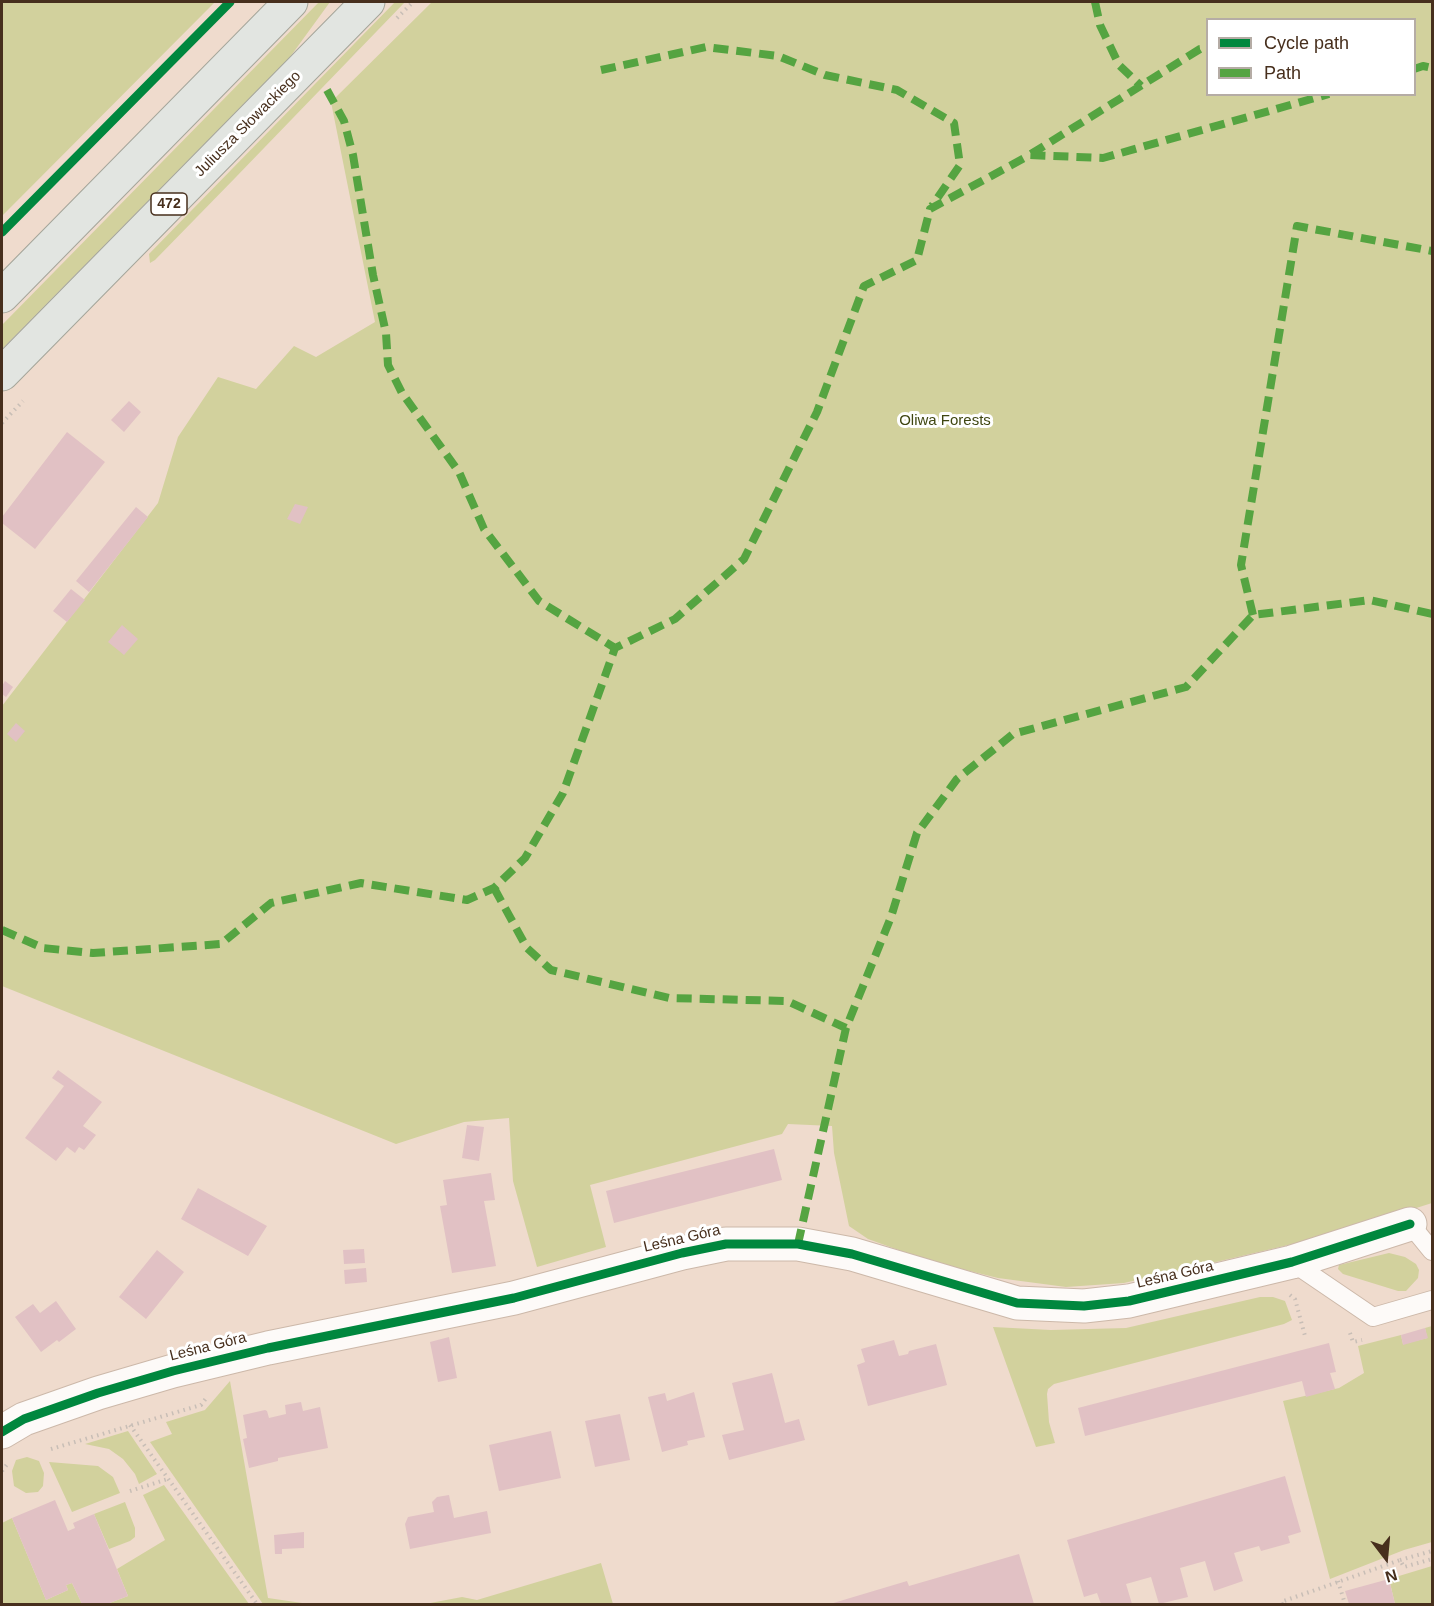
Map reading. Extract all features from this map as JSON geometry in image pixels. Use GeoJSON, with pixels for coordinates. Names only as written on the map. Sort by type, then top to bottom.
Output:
{"type":"FeatureCollection","features":[{"type":"Feature","properties":{"kind":"main road"},"geometry":{"type":"LineString","coordinates":[[2,296],[291,2]]}},
{"type":"Feature","properties":{"kind":"main road","name":"Juliusza Słowackiego"},"geometry":{"type":"LineString","coordinates":[[2,374],[368,2]]}},
{"type":"Feature","properties":{"kind":"street","name":"Leśna Góra"},"geometry":{"type":"LineString","coordinates":[[2,1432],[24,1419],[98,1393],[173,1371],[279,1346],[514,1298],[682,1253],[726,1244],[798,1244],[852,1254],[1017,1303],[1084,1306],[1129,1301],[1292,1262],[1410,1224]]}},
{"type":"Feature","properties":{"kind":"lane"},"geometry":{"type":"LineString","coordinates":[[1410,1224],[1432,1251]]}},
{"type":"Feature","properties":{"kind":"lane"},"geometry":{"type":"LineString","coordinates":[[1292,1262],[1373,1317],[1432,1300]]}},
{"type":"Feature","properties":{"kind":"path"},"geometry":{"type":"LineString","coordinates":[[1288,1294],[1295,1299],[1305,1336]]}},
{"type":"Feature","properties":{"kind":"path"},"geometry":{"type":"LineString","coordinates":[[51,1449],[201,1405],[212,1390]]}},
{"type":"Feature","properties":{"kind":"path"},"geometry":{"type":"LineString","coordinates":[[130,1425],[257,1605]]}},
{"type":"Feature","properties":{"kind":"path"},"geometry":{"type":"LineString","coordinates":[[130,1491],[168,1479]]}},
{"type":"Feature","properties":{"kind":"path"},"geometry":{"type":"LineString","coordinates":[[1282,1605],[1281,1602],[1338,1581],[1432,1551]]}},
{"type":"Feature","properties":{"kind":"path"},"geometry":{"type":"LineString","coordinates":[[1400,1560],[1404,1567],[1432,1559]]}},
{"type":"Feature","properties":{"kind":"path"},"geometry":{"type":"LineString","coordinates":[[1338,1581],[1345,1605]]}},
{"type":"Feature","properties":{"kind":"green space"},"geometry":{"type":"Polygon","coordinates":[[[2,2],[215,2],[2,216],[2,2]]]}},
{"type":"Feature","properties":{"kind":"green space"},"geometry":{"type":"Polygon","coordinates":[[[319,2],[330,2],[290,57],[2,349],[2,325],[319,2]]]}},
{"type":"Feature","properties":{"kind":"green space"},"geometry":{"type":"Polygon","coordinates":[[[395,2],[405,2],[150,263],[149,254],[395,2]]]}},
{"type":"Feature","properties":{"kind":"green space","name":"Oliwa Forests"},"geometry":{"type":"Polygon","coordinates":[[[432,2],[1432,2],[1432,1203],[1331,1235],[1216,1262],[1124,1283],[1066,1287],[998,1278],[929,1261],[868,1239],[849,1226],[834,1153],[832,1126],[788,1124],[782,1134],[590,1185],[606,1247],[537,1267],[513,1181],[509,1118],[464,1122],[396,1144],[2,986],[2,706],[158,503],[178,437],[218,377],[256,389],[294,346],[316,357],[375,322],[331,102],[432,2]]]}},
{"type":"Feature","properties":{"kind":"green space"},"geometry":{"type":"Polygon","coordinates":[[[1389,1253],[1405,1257],[1416,1264],[1419,1270],[1418,1278],[1406,1291],[1398,1291],[1343,1274],[1338,1269],[1339,1265],[1389,1253]]]}},
{"type":"Feature","properties":{"kind":"green space"},"geometry":{"type":"Polygon","coordinates":[[[1260,1297],[1273,1297],[1285,1301],[1292,1320],[1054,1384],[1048,1389],[1047,1394],[1049,1422],[1055,1443],[1036,1447],[993,1327],[1051,1330],[1126,1328],[1260,1297]]]}},
{"type":"Feature","properties":{"kind":"green space"},"geometry":{"type":"Polygon","coordinates":[[[1432,1326],[1432,1542],[1404,1550],[1330,1579],[1283,1401],[1339,1388],[1364,1373],[1358,1346],[1401,1335],[1403,1344],[1427,1338],[1425,1328],[1432,1326]]]}},
{"type":"Feature","properties":{"kind":"green space"},"geometry":{"type":"Polygon","coordinates":[[[230,1381],[268,1598],[309,1604],[263,1604],[150,1442],[172,1434],[166,1422],[205,1410],[230,1381]]]}},
{"type":"Feature","properties":{"kind":"green space"},"geometry":{"type":"Polygon","coordinates":[[[128,1431],[157,1474],[139,1484],[135,1474],[123,1459],[109,1449],[85,1444],[128,1431]]]}},
{"type":"Feature","properties":{"kind":"green space"},"geometry":{"type":"Polygon","coordinates":[[[27,1457],[39,1461],[44,1473],[43,1486],[38,1492],[26,1493],[14,1486],[12,1471],[16,1460],[27,1457]]]}},
{"type":"Feature","properties":{"kind":"green space"},"geometry":{"type":"Polygon","coordinates":[[[49,1462],[98,1466],[113,1477],[120,1493],[72,1512],[49,1462]]]}},
{"type":"Feature","properties":{"kind":"green space"},"geometry":{"type":"Polygon","coordinates":[[[164,1485],[249,1604],[107,1604],[128,1596],[117,1569],[165,1540],[143,1495],[164,1485]]]}},
{"type":"Feature","properties":{"kind":"green space"},"geometry":{"type":"Polygon","coordinates":[[[125,1502],[135,1528],[135,1537],[109,1549],[94,1514],[125,1502]]]}},
{"type":"Feature","properties":{"kind":"green space"},"geometry":{"type":"Polygon","coordinates":[[[12,1518],[46,1600],[68,1590],[66,1585],[72,1583],[82,1604],[2,1604],[2,1523],[12,1518]]]}},
{"type":"Feature","properties":{"kind":"green space"},"geometry":{"type":"Polygon","coordinates":[[[601,1563],[613,1604],[425,1604],[462,1597],[477,1600],[601,1563]]]}},
{"type":"Feature","properties":{"kind":"green space"},"geometry":{"type":"Polygon","coordinates":[[[1432,1566],[1432,1604],[1395,1604],[1389,1579],[1432,1566]]]}},
{"type":"Feature","properties":{"kind":"building"},"geometry":{"type":"Polygon","coordinates":[[[129,401],[141,412],[124,432],[111,420],[129,401]]]}},
{"type":"Feature","properties":{"kind":"building"},"geometry":{"type":"Polygon","coordinates":[[[67,432],[105,462],[35,549],[2,523],[2,517],[67,432]]]}},
{"type":"Feature","properties":{"kind":"building"},"geometry":{"type":"Polygon","coordinates":[[[295,504],[308,507],[300,524],[287,519],[295,504]]]}},
{"type":"Feature","properties":{"kind":"building"},"geometry":{"type":"Polygon","coordinates":[[[136,507],[148,517],[89,592],[76,581],[136,507]]]}},
{"type":"Feature","properties":{"kind":"building"},"geometry":{"type":"Polygon","coordinates":[[[71,589],[85,600],[67,622],[53,611],[71,589]]]}},
{"type":"Feature","properties":{"kind":"building"},"geometry":{"type":"Polygon","coordinates":[[[122,625],[138,639],[124,655],[108,642],[122,625]]]}},
{"type":"Feature","properties":{"kind":"building"},"geometry":{"type":"Polygon","coordinates":[[[5,681],[13,687],[6,697],[2,694],[5,681]]]}},
{"type":"Feature","properties":{"kind":"building"},"geometry":{"type":"Polygon","coordinates":[[[16,723],[25,731],[16,742],[7,734],[16,723]]]}},
{"type":"Feature","properties":{"kind":"building"},"geometry":{"type":"Polygon","coordinates":[[[58,1070],[102,1102],[83,1126],[96,1135],[84,1150],[79,1147],[75,1153],[67,1147],[56,1161],[25,1138],[64,1086],[52,1078],[58,1070]]]}},
{"type":"Feature","properties":{"kind":"building"},"geometry":{"type":"Polygon","coordinates":[[[467,1125],[484,1127],[479,1161],[462,1158],[467,1125]]]}},
{"type":"Feature","properties":{"kind":"building"},"geometry":{"type":"Polygon","coordinates":[[[774,1149],[782,1180],[614,1223],[606,1191],[774,1149]]]}},
{"type":"Feature","properties":{"kind":"building"},"geometry":{"type":"Polygon","coordinates":[[[491,1173],[495,1200],[484,1201],[496,1266],[452,1273],[440,1206],[447,1205],[443,1180],[491,1173]]]}},
{"type":"Feature","properties":{"kind":"building"},"geometry":{"type":"Polygon","coordinates":[[[198,1188],[267,1226],[248,1256],[181,1219],[198,1188]]]}},
{"type":"Feature","properties":{"kind":"building"},"geometry":{"type":"Polygon","coordinates":[[[364,1249],[365,1263],[344,1264],[343,1250],[364,1249]]]}},
{"type":"Feature","properties":{"kind":"building"},"geometry":{"type":"Polygon","coordinates":[[[157,1250],[184,1272],[146,1319],[119,1297],[157,1250]]]}},
{"type":"Feature","properties":{"kind":"building"},"geometry":{"type":"Polygon","coordinates":[[[366,1268],[367,1282],[345,1284],[344,1270],[366,1268]]]}},
{"type":"Feature","properties":{"kind":"building"},"geometry":{"type":"Polygon","coordinates":[[[56,1301],[76,1329],[41,1352],[15,1317],[33,1304],[40,1313],[56,1301]]]}},
{"type":"Feature","properties":{"kind":"building"},"geometry":{"type":"Polygon","coordinates":[[[1425,1328],[1428,1338],[1403,1345],[1401,1335],[1425,1328]]]}},
{"type":"Feature","properties":{"kind":"building"},"geometry":{"type":"Polygon","coordinates":[[[449,1337],[457,1378],[438,1382],[430,1342],[449,1337]]]}},
{"type":"Feature","properties":{"kind":"building"},"geometry":{"type":"Polygon","coordinates":[[[894,1340],[899,1356],[936,1344],[947,1385],[868,1406],[857,1365],[865,1362],[861,1349],[894,1340]]]}},
{"type":"Feature","properties":{"kind":"building"},"geometry":{"type":"Polygon","coordinates":[[[1329,1343],[1336,1372],[1330,1373],[1335,1389],[1306,1397],[1302,1381],[1085,1436],[1078,1408],[1329,1343]]]}},
{"type":"Feature","properties":{"kind":"building"},"geometry":{"type":"Polygon","coordinates":[[[772,1373],[785,1423],[799,1419],[805,1440],[729,1460],[722,1435],[744,1430],[732,1383],[772,1373]]]}},
{"type":"Feature","properties":{"kind":"building"},"geometry":{"type":"Polygon","coordinates":[[[694,1392],[705,1437],[687,1441],[688,1445],[662,1452],[648,1397],[665,1393],[667,1401],[694,1392]]]}},
{"type":"Feature","properties":{"kind":"building"},"geometry":{"type":"Polygon","coordinates":[[[301,1402],[303,1411],[320,1407],[328,1448],[278,1458],[278,1461],[249,1468],[243,1439],[247,1438],[243,1415],[265,1410],[269,1418],[286,1414],[285,1405],[301,1402]]]}},
{"type":"Feature","properties":{"kind":"building"},"geometry":{"type":"Polygon","coordinates":[[[620,1414],[630,1460],[595,1467],[585,1421],[620,1414]]]}},
{"type":"Feature","properties":{"kind":"building"},"geometry":{"type":"Polygon","coordinates":[[[551,1431],[561,1478],[499,1491],[489,1445],[551,1431]]]}},
{"type":"Feature","properties":{"kind":"building"},"geometry":{"type":"Polygon","coordinates":[[[1285,1476],[1301,1532],[1288,1536],[1290,1543],[1261,1551],[1259,1546],[1234,1553],[1243,1581],[1214,1591],[1205,1561],[1180,1568],[1188,1597],[1159,1604],[1151,1577],[1126,1584],[1132,1604],[1101,1604],[1097,1593],[1084,1597],[1067,1540],[1285,1476]]]}},
{"type":"Feature","properties":{"kind":"building"},"geometry":{"type":"Polygon","coordinates":[[[449,1495],[454,1518],[487,1511],[491,1533],[410,1549],[405,1524],[408,1517],[434,1512],[432,1502],[437,1497],[449,1495]]]}},
{"type":"Feature","properties":{"kind":"building"},"geometry":{"type":"Polygon","coordinates":[[[55,1500],[68,1531],[75,1528],[73,1523],[94,1514],[128,1596],[107,1604],[82,1604],[72,1583],[66,1585],[68,1590],[46,1600],[12,1518],[55,1500]]]}},
{"type":"Feature","properties":{"kind":"building"},"geometry":{"type":"Polygon","coordinates":[[[304,1532],[304,1548],[282,1549],[282,1554],[275,1554],[274,1535],[304,1532]]]}},
{"type":"Feature","properties":{"kind":"building"},"geometry":{"type":"Polygon","coordinates":[[[1019,1554],[1034,1604],[830,1604],[907,1581],[909,1586],[1019,1554]]]}},
{"type":"Feature","properties":{"kind":"building"},"geometry":{"type":"Polygon","coordinates":[[[1389,1579],[1395,1604],[1349,1604],[1345,1591],[1389,1579]]]}},
{"type":"Feature","properties":{"kind":"marked path"},"geometry":{"type":"LineString","coordinates":[[1095,2],[1100,25],[1119,65],[1141,86]]}},
{"type":"Feature","properties":{"kind":"marked path"},"geometry":{"type":"LineString","coordinates":[[601,70],[706,47],[778,56],[825,75],[897,90],[954,123],[960,165],[932,206]]}},
{"type":"Feature","properties":{"kind":"marked path"},"geometry":{"type":"LineString","coordinates":[[1031,154],[1200,49],[1206,48]]}},
{"type":"Feature","properties":{"kind":"marked path"},"geometry":{"type":"LineString","coordinates":[[1416,68],[1423,66],[1432,68]]}},
{"type":"Feature","properties":{"kind":"marked path"},"geometry":{"type":"LineString","coordinates":[[327,90],[344,121],[353,155],[373,275],[386,333],[388,365],[402,393],[459,472],[484,529],[539,601],[615,648]]}},
{"type":"Feature","properties":{"kind":"marked path"},"geometry":{"type":"LineString","coordinates":[[2,930],[43,948],[93,953],[221,944],[271,903],[361,883],[467,900],[494,888],[525,858],[563,793],[615,648],[675,619],[744,559],[817,412],[864,286],[917,260],[930,209],[1030,155],[1103,158],[1322,96]]}},
{"type":"Feature","properties":{"kind":"marked path"},"geometry":{"type":"LineString","coordinates":[[1253,615],[1241,565],[1297,226],[1432,251]]}},
{"type":"Feature","properties":{"kind":"marked path"},"geometry":{"type":"LineString","coordinates":[[798,1244],[846,1028],[891,917],[917,833],[957,779],[1013,734],[1186,687],[1253,615],[1370,600],[1432,614]]}},
{"type":"Feature","properties":{"kind":"marked path"},"geometry":{"type":"LineString","coordinates":[[494,888],[527,948],[551,970],[669,998],[787,1001],[846,1028]]}},
{"type":"Feature","properties":{"kind":"cycle path"},"geometry":{"type":"LineString","coordinates":[[2,232],[230,2]]}},
{"type":"Feature","properties":{"kind":"cycle path"},"geometry":{"type":"LineString","coordinates":[[2,1432],[24,1419],[98,1393],[173,1371],[268,1348],[514,1298],[682,1253],[726,1244],[798,1244],[852,1254],[1017,1303],[1084,1306],[1129,1301],[1292,1262],[1410,1224]]}}]}
